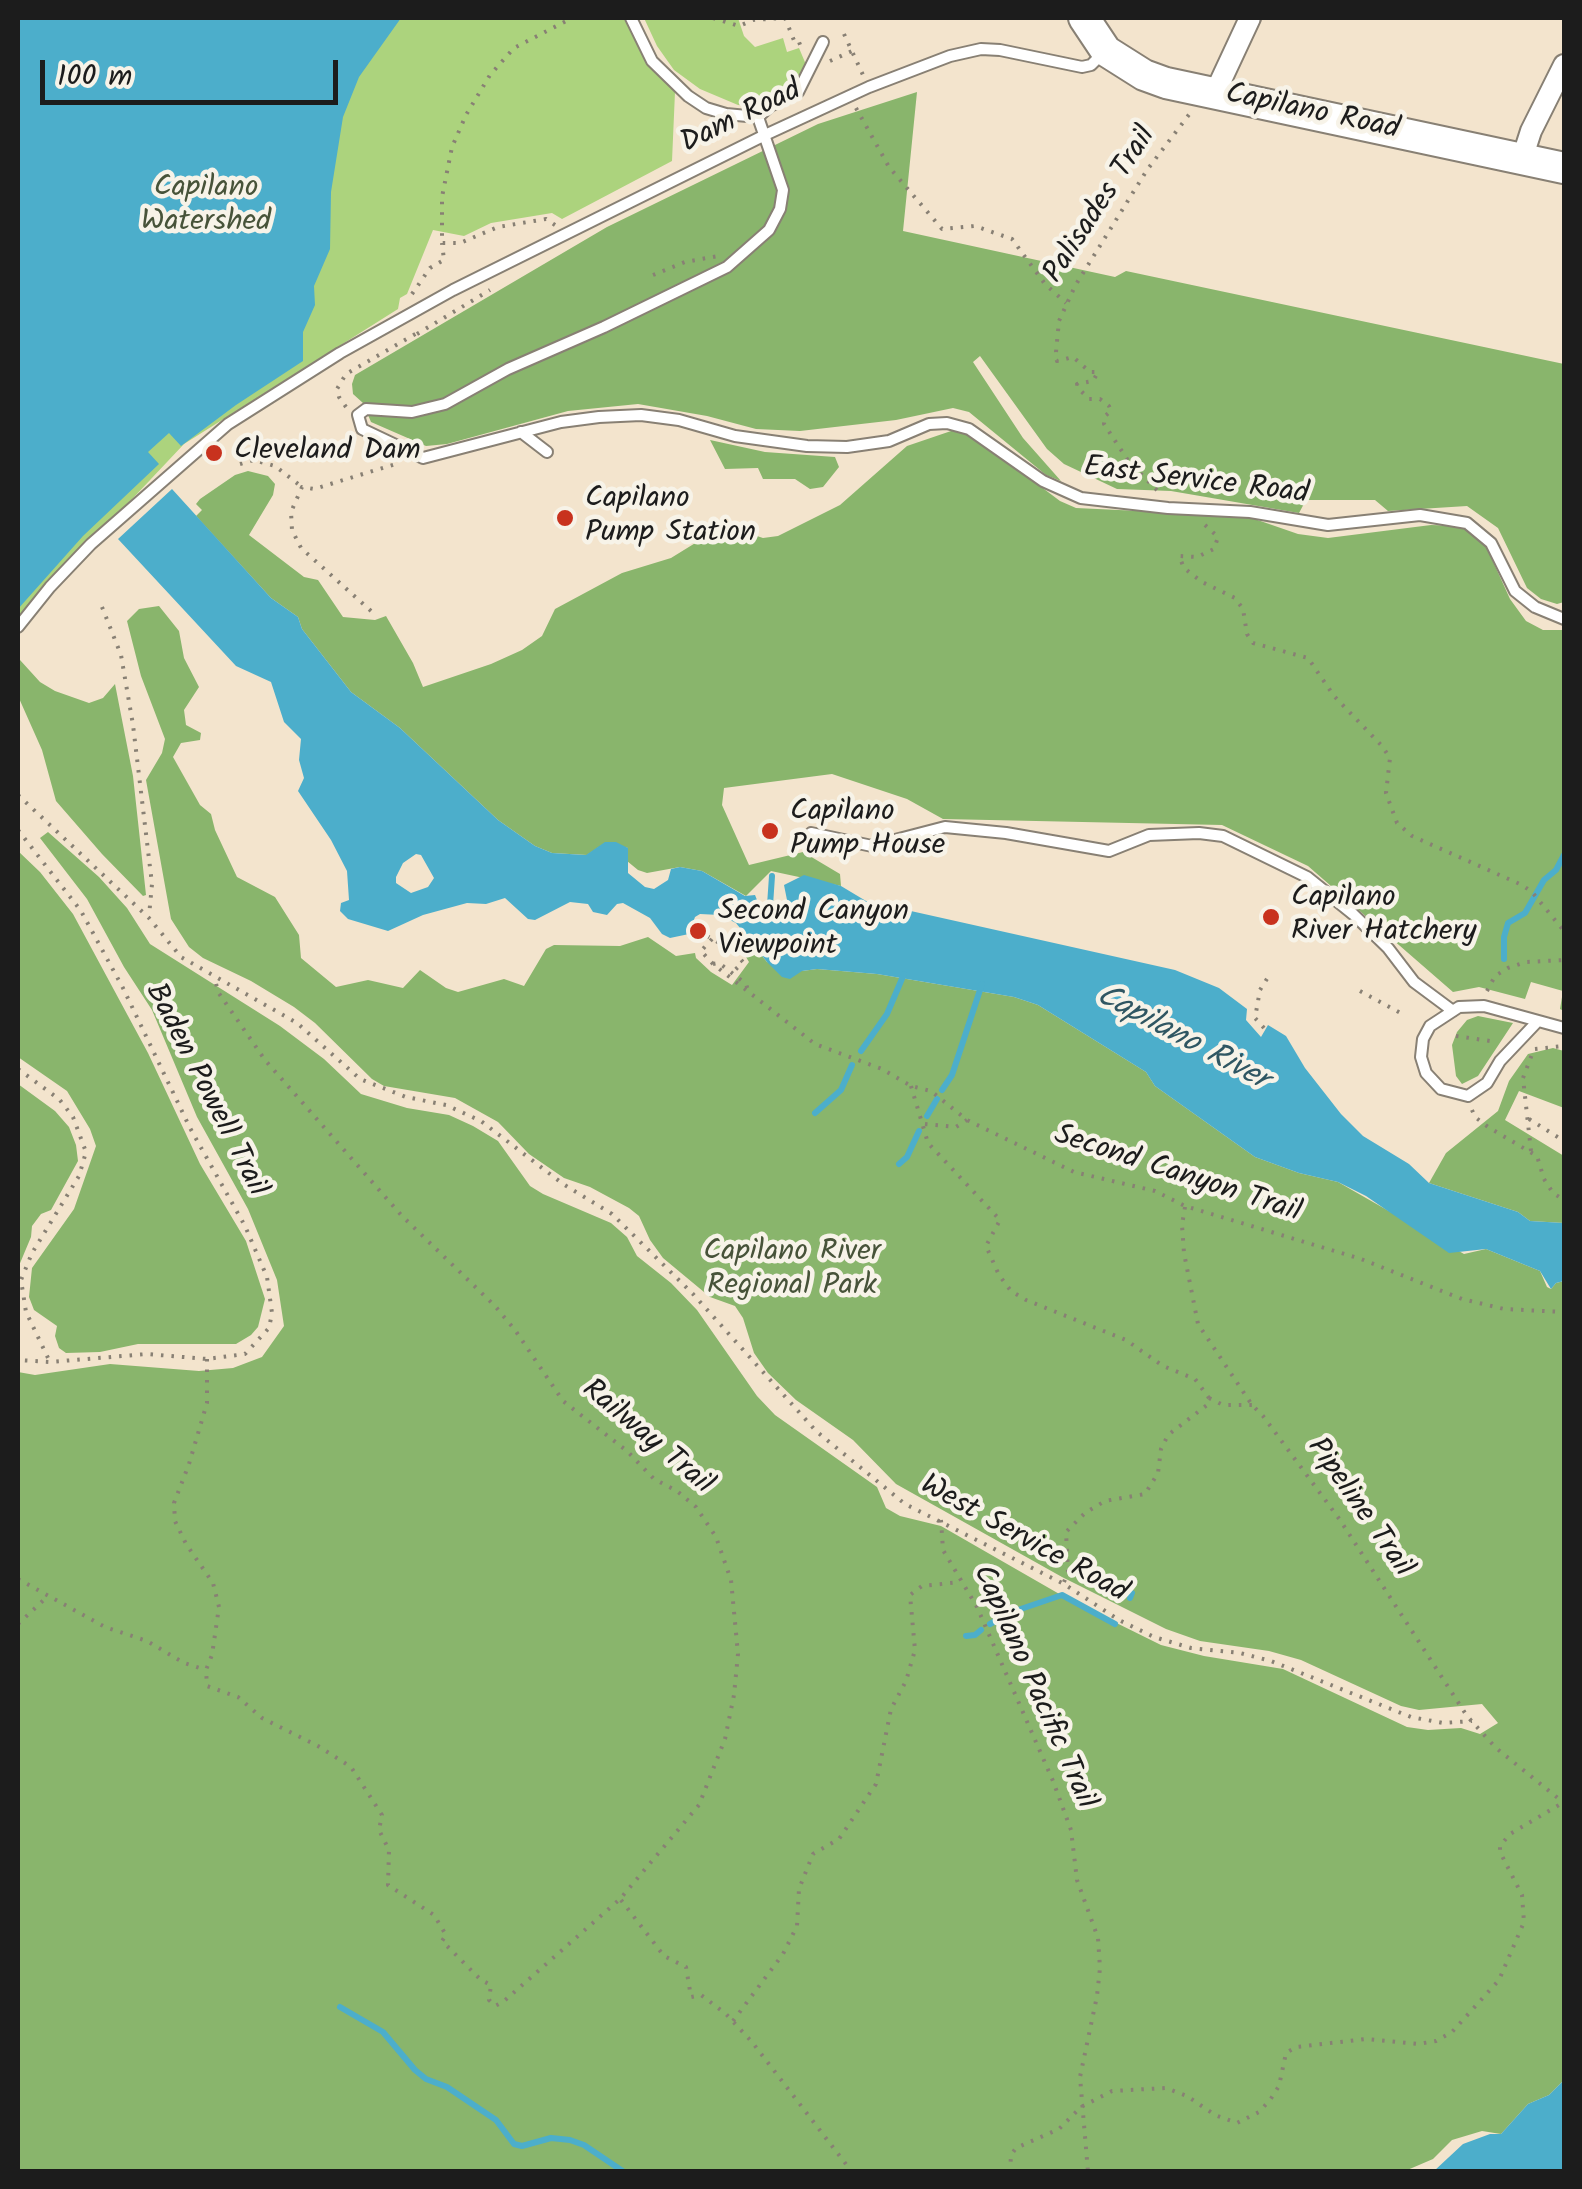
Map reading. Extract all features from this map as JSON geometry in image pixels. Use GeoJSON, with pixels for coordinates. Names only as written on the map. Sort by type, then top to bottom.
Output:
{"type":"FeatureCollection","features":[{"type":"Feature","properties":{"kind":"main road","name":"Capilano Road"},"geometry":{"type":"LineString","coordinates":[[1084,18],[1106,50],[1144,75],[1205,100],[1564,168]]}},
{"type":"Feature","properties":{"kind":"street"},"geometry":{"type":"LineString","coordinates":[[1205,100],[1250,18]]}},
{"type":"Feature","properties":{"kind":"street"},"geometry":{"type":"LineString","coordinates":[[1522,159],[1531,131],[1564,65]]}},
{"type":"Feature","properties":{"kind":"lane"},"geometry":{"type":"LineString","coordinates":[[631,18],[652,61],[688,96],[706,108],[726,114],[758,117],[798,92],[823,42]]}},
{"type":"Feature","properties":{"kind":"lane","name":"Dam Road"},"geometry":{"type":"LineString","coordinates":[[414,312],[560,235],[765,135],[851,95],[950,56],[981,49],[1000,50],[1082,67],[1106,50]]}},
{"type":"Feature","properties":{"kind":"lane"},"geometry":{"type":"LineString","coordinates":[[424,458],[362,429],[358,415],[374,407],[412,412],[445,404],[508,369],[604,328],[727,267],[769,230],[780,210],[783,190],[758,117]]}},
{"type":"Feature","properties":{"kind":"lane"},"geometry":{"type":"LineString","coordinates":[[18,628],[91,544],[228,424],[414,312]]}},
{"type":"Feature","properties":{"kind":"lane","name":"East Service Road"},"geometry":{"type":"LineString","coordinates":[[424,458],[561,422],[641,416],[679,420],[768,442],[846,446],[890,441],[929,424],[948,423],[970,429],[1043,480],[1082,498],[1250,512],[1328,525],[1420,515],[1468,523],[1491,543],[1515,591],[1535,607],[1564,619]]}},
{"type":"Feature","properties":{"kind":"lane"},"geometry":{"type":"LineString","coordinates":[[521,432],[548,452]]}},
{"type":"Feature","properties":{"kind":"lane"},"geometry":{"type":"LineString","coordinates":[[810,833],[872,846],[945,826],[1110,851],[1149,835],[1199,832],[1223,836],[1307,877],[1388,948],[1414,982],[1453,1011]]}},
{"type":"Feature","properties":{"kind":"lane"},"geometry":{"type":"LineString","coordinates":[[1536,1022],[1500,1061],[1487,1083],[1468,1096],[1441,1089],[1431,1081],[1421,1057],[1423,1039],[1430,1026],[1459,1007],[1484,1006],[1564,1028]]}},
{"type":"Feature","properties":{"kind":"path"},"geometry":{"type":"LineString","coordinates":[[414,312],[409,300],[418,282],[444,260],[442,197],[447,163],[474,99],[514,48],[572,18]]}},
{"type":"Feature","properties":{"kind":"path"},"geometry":{"type":"LineString","coordinates":[[713,18],[739,26],[753,20],[784,18],[796,43]]}},
{"type":"Feature","properties":{"kind":"path"},"geometry":{"type":"LineString","coordinates":[[844,34],[865,79]]}},
{"type":"Feature","properties":{"kind":"path"},"geometry":{"type":"LineString","coordinates":[[851,95],[888,167],[942,229],[975,226],[1012,239],[1045,284],[1066,303]]}},
{"type":"Feature","properties":{"kind":"path","name":"Palisades Trail"},"geometry":{"type":"LineString","coordinates":[[1205,100],[1147,170],[1066,303],[1058,320],[1057,360],[1073,357],[1090,372],[1098,372],[1093,381],[1078,384],[1079,389],[1109,406],[1111,411],[1104,424],[1129,462],[1160,493],[1218,537],[1209,554],[1179,556],[1184,568],[1235,598],[1243,609],[1246,634],[1253,643],[1308,658],[1334,696],[1382,746],[1390,758],[1386,793],[1397,823],[1421,840],[1522,885],[1564,931]]}},
{"type":"Feature","properties":{"kind":"path"},"geometry":{"type":"LineString","coordinates":[[856,108],[870,102]]}},
{"type":"Feature","properties":{"kind":"path"},"geometry":{"type":"LineString","coordinates":[[442,243],[546,220],[553,222],[560,235]]}},
{"type":"Feature","properties":{"kind":"path"},"geometry":{"type":"LineString","coordinates":[[653,275],[710,255],[718,256],[727,267]]}},
{"type":"Feature","properties":{"kind":"path"},"geometry":{"type":"LineString","coordinates":[[417,334],[491,290]]}},
{"type":"Feature","properties":{"kind":"path"},"geometry":{"type":"LineString","coordinates":[[358,415],[338,397],[340,381],[411,337]]}},
{"type":"Feature","properties":{"kind":"path"},"geometry":{"type":"LineString","coordinates":[[240,464],[254,460],[275,466],[302,488],[314,489],[369,470],[424,458]]}},
{"type":"Feature","properties":{"kind":"path"},"geometry":{"type":"LineString","coordinates":[[302,488],[290,521],[301,548],[371,611]]}},
{"type":"Feature","properties":{"kind":"path"},"geometry":{"type":"LineString","coordinates":[[102,607],[121,655],[133,725],[152,884],[149,918]]}},
{"type":"Feature","properties":{"kind":"path","name":"West Service Road"},"geometry":{"type":"LineString","coordinates":[[18,794],[149,918],[174,950],[215,978],[297,1023],[370,1084],[446,1105],[481,1121],[563,1184],[612,1214],[693,1294],[816,1431],[905,1504],[1064,1584],[1119,1620],[1154,1637],[1191,1648],[1271,1661],[1412,1717],[1443,1723],[1472,1721]]}},
{"type":"Feature","properties":{"kind":"path","name":"Baden Powell Trail"},"geometry":{"type":"LineString","coordinates":[[18,830],[81,910],[153,1047],[190,1128],[245,1226],[267,1278],[272,1313],[269,1328],[245,1354],[208,1359]]}},
{"type":"Feature","properties":{"kind":"path"},"geometry":{"type":"LineString","coordinates":[[698,930],[732,950],[743,962],[732,973]]}},
{"type":"Feature","properties":{"kind":"path"},"geometry":{"type":"LineString","coordinates":[[712,939],[701,951],[712,964],[720,962],[746,984],[749,992]]}},
{"type":"Feature","properties":{"kind":"path"},"geometry":{"type":"LineString","coordinates":[[1487,992],[1490,984],[1508,968],[1526,962],[1564,960]]}},
{"type":"Feature","properties":{"kind":"path","name":"Second Canyon Trail"},"geometry":{"type":"LineString","coordinates":[[712,964],[815,1044],[932,1091],[968,1120],[1074,1172],[1155,1192],[1185,1206],[1361,1259],[1425,1288],[1462,1299],[1504,1309],[1564,1312]]}},
{"type":"Feature","properties":{"kind":"path"},"geometry":{"type":"LineString","coordinates":[[1264,1028],[1255,1018],[1260,990],[1270,974]]}},
{"type":"Feature","properties":{"kind":"path","name":"Railway Trail"},"geometry":{"type":"LineString","coordinates":[[206,1670],[207,1686],[238,1697],[262,1718],[350,1767],[382,1815],[379,1830],[388,1850],[388,1885],[434,1915],[446,1935],[442,1942],[491,1985],[488,2000],[495,2006],[513,1995],[572,1938],[620,1899],[699,1805],[725,1738],[738,1654],[731,1580],[716,1537],[696,1507],[677,1490],[654,1479],[627,1451],[563,1401],[495,1306],[402,1216],[265,1060],[218,992],[215,978]]}},
{"type":"Feature","properties":{"kind":"path"},"geometry":{"type":"LineString","coordinates":[[1360,992],[1406,1016]]}},
{"type":"Feature","properties":{"kind":"path"},"geometry":{"type":"LineString","coordinates":[[1456,1036],[1498,1042]]}},
{"type":"Feature","properties":{"kind":"path"},"geometry":{"type":"LineString","coordinates":[[1564,1046],[1531,1049],[1522,1078],[1534,1154],[1553,1193],[1564,1200]]}},
{"type":"Feature","properties":{"kind":"path"},"geometry":{"type":"LineString","coordinates":[[18,1069],[59,1099],[72,1116],[86,1152],[80,1176],[32,1253],[21,1280],[26,1312],[50,1362]]}},
{"type":"Feature","properties":{"kind":"path"},"geometry":{"type":"LineString","coordinates":[[912,1086],[928,1143],[1000,1220],[986,1246],[998,1276],[1011,1291],[1126,1340],[1163,1366],[1195,1379],[1209,1398],[1222,1405],[1252,1406]]}},
{"type":"Feature","properties":{"kind":"path"},"geometry":{"type":"LineString","coordinates":[[1468,1096],[1474,1117],[1534,1154]]}},
{"type":"Feature","properties":{"kind":"path"},"geometry":{"type":"LineString","coordinates":[[1529,1119],[1564,1141]]}},
{"type":"Feature","properties":{"kind":"path"},"geometry":{"type":"LineString","coordinates":[[925,1124],[956,1127],[968,1120]]}},
{"type":"Feature","properties":{"kind":"path","name":"Pipeline Trail"},"geometry":{"type":"LineString","coordinates":[[1185,1206],[1184,1253],[1198,1324],[1252,1406],[1264,1416],[1340,1520],[1472,1721],[1496,1748],[1564,1802]]}},
{"type":"Feature","properties":{"kind":"path"},"geometry":{"type":"LineString","coordinates":[[18,1360],[50,1362],[147,1354],[208,1359],[208,1403],[174,1503],[176,1521],[186,1544],[213,1583],[219,1607],[206,1670],[106,1628],[18,1579]]}},
{"type":"Feature","properties":{"kind":"path"},"geometry":{"type":"LineString","coordinates":[[1064,1584],[1068,1572],[1066,1532],[1104,1501],[1145,1494],[1158,1473],[1161,1449],[1168,1435],[1207,1406],[1209,1398]]}},
{"type":"Feature","properties":{"kind":"path","name":"Capilano Pacific Trail"},"geometry":{"type":"LineString","coordinates":[[940,1520],[943,1550],[978,1607],[1053,1780],[1071,1830],[1077,1880],[1098,1938],[1100,1968],[1080,2077],[1088,2172]]}},
{"type":"Feature","properties":{"kind":"path"},"geometry":{"type":"LineString","coordinates":[[733,2021],[783,1954],[797,1926],[798,1889],[813,1854],[839,1839],[876,1784],[892,1709],[915,1650],[910,1595],[922,1586],[961,1582]]}},
{"type":"Feature","properties":{"kind":"path"},"geometry":{"type":"LineString","coordinates":[[18,1624],[48,1596]]}},
{"type":"Feature","properties":{"kind":"path"},"geometry":{"type":"LineString","coordinates":[[1010,2172],[1016,2148],[1059,2129],[1081,2107],[1112,2091],[1166,2088],[1187,2096],[1215,2115],[1237,2122],[1248,2120],[1270,2100],[1279,2086],[1286,2053],[1296,2047],[1366,2039],[1418,2044],[1436,2041],[1452,2032],[1498,1980],[1524,1922],[1522,1896],[1500,1846],[1510,1834],[1564,1802]]}},
{"type":"Feature","properties":{"kind":"path"},"geometry":{"type":"LineString","coordinates":[[620,1899],[664,1956],[686,1967],[691,1997],[701,1995],[733,2021],[852,2172]]}},
{"type":"Feature","properties":{"kind":"green space","name":"Capilano Watershed"},"geometry":{"type":"Polygon","coordinates":[[[18,18],[625,18],[647,63],[675,92],[672,161],[562,219],[552,213],[491,223],[464,236],[433,230],[398,309],[184,444],[18,620],[18,18]]]}},
{"type":"Feature","properties":{"kind":"green space"},"geometry":{"type":"Polygon","coordinates":[[[644,18],[738,18],[744,36],[755,47],[783,38],[787,52],[799,48],[807,67],[787,93],[762,98],[757,107],[738,105],[700,89],[674,70],[644,18]]]}},
{"type":"Feature","properties":{"kind":"green space"},"geometry":{"type":"Polygon","coordinates":[[[917,92],[903,231],[1115,277],[1126,271],[1564,364],[1564,602],[1541,599],[1527,588],[1498,528],[1467,506],[1388,511],[1375,500],[1306,500],[1299,513],[1171,491],[1117,489],[1064,464],[1047,449],[980,356],[973,362],[1023,438],[1061,481],[1046,475],[969,412],[953,408],[896,420],[800,431],[756,429],[638,404],[568,411],[447,444],[426,446],[371,422],[363,403],[353,394],[355,375],[607,227],[818,124],[917,92]]]}},
{"type":"Feature","properties":{"kind":"green space"},"geometry":{"type":"Polygon","coordinates":[[[954,430],[972,435],[1060,501],[1076,508],[1246,516],[1298,534],[1328,538],[1431,525],[1459,526],[1486,546],[1510,599],[1526,621],[1543,630],[1564,630],[1564,1011],[1560,1009],[1563,991],[1531,982],[1525,999],[1479,987],[1453,992],[1308,866],[1222,825],[943,819],[907,799],[832,774],[724,788],[722,805],[749,865],[803,852],[840,874],[841,886],[771,871],[746,896],[702,871],[680,867],[647,873],[638,870],[627,861],[628,848],[605,843],[587,855],[552,853],[498,820],[400,728],[351,692],[302,629],[298,617],[271,598],[196,516],[202,510],[196,504],[200,499],[235,475],[248,471],[268,476],[275,484],[273,495],[249,535],[304,577],[318,580],[343,617],[375,620],[386,616],[423,687],[522,650],[542,636],[555,609],[622,573],[671,558],[718,529],[736,529],[763,538],[778,536],[840,505],[907,446],[954,430]]]}},
{"type":"Feature","properties":{"kind":"green space"},"geometry":{"type":"Polygon","coordinates":[[[710,440],[765,452],[835,457],[839,467],[823,487],[810,489],[795,479],[763,479],[758,468],[725,469],[710,440]]]}},
{"type":"Feature","properties":{"kind":"green space","name":"Capilano River Regional Park"},"geometry":{"type":"Polygon","coordinates":[[[159,606],[179,631],[184,658],[199,687],[184,710],[186,725],[201,733],[200,740],[181,743],[173,757],[200,805],[211,814],[237,877],[275,897],[299,935],[301,958],[336,987],[368,980],[403,988],[420,970],[458,992],[504,979],[524,986],[546,949],[554,945],[620,946],[648,937],[676,956],[695,953],[711,972],[732,985],[749,962],[737,942],[744,934],[767,962],[802,971],[877,974],[1014,997],[1038,1005],[1146,1072],[1155,1086],[1255,1157],[1338,1182],[1464,1254],[1486,1249],[1540,1271],[1551,1289],[1564,1281],[1564,2080],[1549,2095],[1528,2104],[1501,2134],[1482,2131],[1452,2140],[1433,2159],[1405,2171],[18,2170],[18,1372],[35,1375],[110,1364],[199,1371],[233,1368],[262,1357],[284,1326],[277,1280],[248,1209],[197,1117],[152,1010],[87,899],[40,838],[48,832],[99,877],[127,908],[150,944],[280,1026],[324,1059],[361,1094],[449,1115],[473,1126],[498,1141],[530,1186],[611,1223],[627,1237],[637,1256],[697,1310],[757,1396],[775,1415],[877,1487],[886,1508],[900,1516],[941,1526],[1068,1599],[1161,1645],[1283,1669],[1407,1727],[1461,1728],[1480,1734],[1498,1723],[1482,1704],[1419,1710],[1401,1706],[1301,1660],[1200,1641],[1166,1629],[1062,1577],[896,1484],[853,1440],[796,1400],[768,1373],[754,1353],[735,1306],[710,1297],[663,1258],[639,1216],[629,1208],[564,1178],[529,1154],[498,1122],[455,1098],[384,1086],[372,1079],[294,1007],[189,947],[171,919],[146,780],[162,753],[165,739],[141,676],[127,621],[139,609],[159,606]]]}},
{"type":"Feature","properties":{"kind":"green space"},"geometry":{"type":"Polygon","coordinates":[[[20,660],[40,682],[89,703],[103,698],[115,684],[133,776],[146,895],[102,854],[56,801],[42,750],[18,696],[20,660]]]}},
{"type":"Feature","properties":{"kind":"green space"},"geometry":{"type":"Polygon","coordinates":[[[18,851],[73,914],[148,1053],[200,1164],[246,1241],[265,1299],[258,1327],[236,1344],[138,1344],[100,1352],[66,1353],[59,1348],[55,1336],[57,1326],[34,1310],[29,1297],[32,1268],[74,1209],[96,1146],[67,1091],[18,1057],[18,851]]]}},
{"type":"Feature","properties":{"kind":"green space"},"geometry":{"type":"Polygon","coordinates":[[[1478,1016],[1513,1023],[1478,1076],[1462,1084],[1456,1076],[1452,1045],[1467,1020],[1478,1016]]]}},
{"type":"Feature","properties":{"kind":"green space"},"geometry":{"type":"Polygon","coordinates":[[[1553,1048],[1564,1051],[1564,1108],[1519,1091],[1505,1120],[1564,1156],[1564,1223],[1530,1221],[1518,1212],[1429,1183],[1446,1153],[1498,1111],[1509,1081],[1528,1054],[1553,1048]]]}},
{"type":"Feature","properties":{"kind":"green space"},"geometry":{"type":"Polygon","coordinates":[[[18,1084],[55,1111],[69,1127],[78,1161],[51,1210],[41,1214],[32,1226],[18,1268],[18,1084]]]}},
{"type":"Feature","properties":{"kind":"water","name":"Capilano Watershed"},"geometry":{"type":"Polygon","coordinates":[[[18,18],[401,18],[359,77],[343,117],[331,192],[330,249],[314,286],[315,305],[303,332],[303,361],[181,446],[169,433],[148,452],[159,464],[83,536],[18,609],[18,18]]]}},
{"type":"Feature","properties":{"kind":"water","name":"Capilano River"},"geometry":{"type":"Polygon","coordinates":[[[172,489],[271,598],[298,617],[302,629],[351,692],[400,728],[498,820],[552,853],[586,855],[605,842],[616,842],[628,848],[628,873],[645,887],[654,889],[668,880],[671,869],[702,871],[745,896],[755,895],[763,915],[770,916],[783,911],[787,900],[784,885],[804,875],[841,886],[866,901],[1175,970],[1219,988],[1247,1009],[1246,1020],[1261,1037],[1268,1025],[1286,1036],[1305,1068],[1363,1136],[1409,1164],[1429,1183],[1518,1212],[1530,1221],[1564,1223],[1564,1281],[1551,1289],[1540,1271],[1486,1249],[1449,1253],[1366,1196],[1338,1182],[1255,1157],[1155,1086],[1146,1072],[1038,1005],[1014,997],[877,974],[817,969],[802,971],[790,979],[782,977],[767,962],[736,923],[720,915],[700,914],[689,934],[670,938],[650,918],[623,903],[607,915],[593,912],[588,904],[570,902],[535,920],[528,919],[505,898],[423,915],[388,931],[348,919],[340,911],[341,903],[349,900],[347,871],[298,791],[304,778],[299,760],[301,739],[284,722],[271,682],[236,666],[118,539],[172,489]],[[421,855],[403,863],[396,877],[396,883],[411,893],[428,887],[434,878],[421,855]]]}},
{"type":"Feature","properties":{"kind":"water"},"geometry":{"type":"Polygon","coordinates":[[[1564,2080],[1564,2170],[1434,2171],[1463,2144],[1501,2134],[1528,2104],[1549,2095],[1564,2080]]]}},
{"type":"Feature","properties":{"kind":"waterway"},"geometry":{"type":"LineString","coordinates":[[1504,959],[1508,923],[1525,913],[1564,855]]}},
{"type":"Feature","properties":{"kind":"waterway"},"geometry":{"type":"LineString","coordinates":[[769,920],[772,876]]}},
{"type":"Feature","properties":{"kind":"waterway"},"geometry":{"type":"LineString","coordinates":[[861,1051],[887,1014],[904,974]]}},
{"type":"Feature","properties":{"kind":"waterway"},"geometry":{"type":"LineString","coordinates":[[942,1090],[952,1075],[982,984]]}},
{"type":"Feature","properties":{"kind":"waterway"},"geometry":{"type":"LineString","coordinates":[[815,1113],[841,1090],[852,1065]]}},
{"type":"Feature","properties":{"kind":"waterway"},"geometry":{"type":"LineString","coordinates":[[927,1116],[937,1099]]}},
{"type":"Feature","properties":{"kind":"waterway"},"geometry":{"type":"LineString","coordinates":[[899,1164],[907,1157],[919,1131]]}},
{"type":"Feature","properties":{"kind":"waterway"},"geometry":{"type":"LineString","coordinates":[[1130,1598],[1132,1593]]}},
{"type":"Feature","properties":{"kind":"waterway"},"geometry":{"type":"LineString","coordinates":[[990,1624],[1062,1595],[1115,1624]]}},
{"type":"Feature","properties":{"kind":"waterway"},"geometry":{"type":"LineString","coordinates":[[966,1636],[981,1630]]}},
{"type":"Feature","properties":{"kind":"waterway"},"geometry":{"type":"LineString","coordinates":[[340,2007],[383,2032],[426,2079],[447,2087],[496,2120],[514,2144],[522,2146],[551,2138],[570,2140],[624,2172]]}},
{"type":"Feature","properties":{"kind":"place","name":"Cleveland Dam"},"geometry":{"type":"Point","coordinates":[214,453]}},
{"type":"Feature","properties":{"kind":"place","name":"Capilano Pump Station"},"geometry":{"type":"Point","coordinates":[565,518]}},
{"type":"Feature","properties":{"kind":"place","name":"Capilano Pump House"},"geometry":{"type":"Point","coordinates":[770,831]}},
{"type":"Feature","properties":{"kind":"place","name":"Capilano River Hatchery"},"geometry":{"type":"Point","coordinates":[1271,917]}},
{"type":"Feature","properties":{"kind":"place","name":"Second Canyon Viewpoint"},"geometry":{"type":"Point","coordinates":[698,931]}}]}
